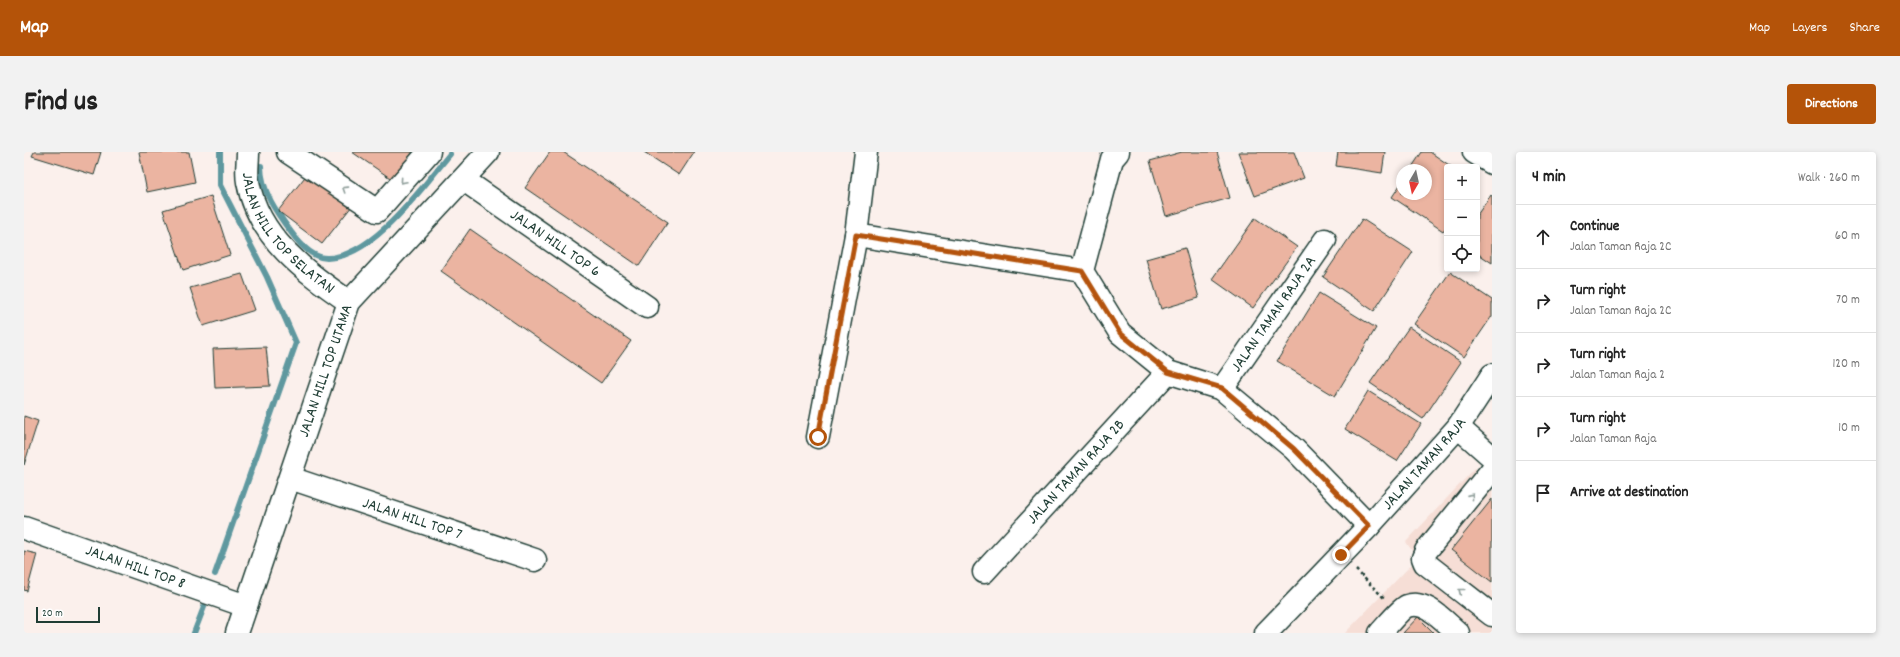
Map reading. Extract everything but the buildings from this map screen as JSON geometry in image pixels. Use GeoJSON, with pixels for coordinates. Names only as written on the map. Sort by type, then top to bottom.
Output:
{"type":"FeatureCollection","features":[{"type":"Feature","properties":{"kind":"street","name":"JALAN HILL TOP SELATAN"},"geometry":{"type":"LineString","coordinates":[[248,152],[247,181],[254,206],[276,242],[311,275],[349,302]]}},
{"type":"Feature","properties":{"kind":"street"},"geometry":{"type":"LineString","coordinates":[[288,152],[378,211],[429,152]]}},
{"type":"Feature","properties":{"kind":"street"},"geometry":{"type":"LineString","coordinates":[[818,437],[856,235],[866,152]]}},
{"type":"Feature","properties":{"kind":"street"},"geometry":{"type":"LineString","coordinates":[[1118,152],[1112,159],[1082,271],[1120,333],[1168,372],[1222,388],[1294,449],[1369,526]]}},
{"type":"Feature","properties":{"kind":"street"},"geometry":{"type":"LineString","coordinates":[[1474,152],[1492,163]]}},
{"type":"Feature","properties":{"kind":"street","name":"JALAN HILL TOP UTAMA"},"geometry":{"type":"LineString","coordinates":[[237,633],[349,302],[464,180],[482,154]]}},
{"type":"Feature","properties":{"kind":"street","name":"JALAN HILL TOP 6"},"geometry":{"type":"LineString","coordinates":[[464,180],[647,307]]}},
{"type":"Feature","properties":{"kind":"street"},"geometry":{"type":"LineString","coordinates":[[856,235],[1082,271]]}},
{"type":"Feature","properties":{"kind":"street","name":"JALAN TAMAN RAJA 2A"},"geometry":{"type":"LineString","coordinates":[[1222,388],[1325,240]]}},
{"type":"Feature","properties":{"kind":"street","name":"JALAN TAMAN RAJA 2B"},"geometry":{"type":"LineString","coordinates":[[984,572],[1168,372]]}},
{"type":"Feature","properties":{"kind":"street","name":"JALAN TAMAN RAJA"},"geometry":{"type":"LineString","coordinates":[[1266,633],[1369,526],[1458,426],[1492,375]]}},
{"type":"Feature","properties":{"kind":"street"},"geometry":{"type":"LineString","coordinates":[[1458,426],[1492,457]]}},
{"type":"Feature","properties":{"kind":"street"},"geometry":{"type":"LineString","coordinates":[[1492,470],[1426,551],[1422,558],[1425,563],[1492,615]]}},
{"type":"Feature","properties":{"kind":"street","name":"JALAN HILL TOP 7"},"geometry":{"type":"LineString","coordinates":[[290,478],[535,560]]}},
{"type":"Feature","properties":{"kind":"street","name":"JALAN HILL TOP 8"},"geometry":{"type":"LineString","coordinates":[[24,528],[246,606]]}},
{"type":"Feature","properties":{"kind":"street"},"geometry":{"type":"LineString","coordinates":[[1380,633],[1406,607],[1418,605],[1425,607],[1458,633]]}},
{"type":"Feature","properties":{"kind":"path"},"geometry":{"type":"LineString","coordinates":[[1341,555],[1400,613]]}},
{"type":"Feature","properties":{"kind":"shaded area"},"geometry":{"type":"Polygon","coordinates":[[[1475,468],[1492,482],[1492,622],[1420,562],[1406,542],[1475,468]]]}},
{"type":"Feature","properties":{"kind":"shaded area"},"geometry":{"type":"Polygon","coordinates":[[[1415,561],[1492,625],[1492,633],[1345,633],[1415,561]]]}},
{"type":"Feature","properties":{"kind":"waterway"},"geometry":{"type":"LineString","coordinates":[[215,574],[296,343],[267,277],[220,185],[220,152]]}},
{"type":"Feature","properties":{"kind":"waterway"},"geometry":{"type":"LineString","coordinates":[[261,166],[267,193],[275,209],[286,225],[306,249],[311,253],[327,258],[344,255],[362,246],[379,234],[396,218],[450,154]]}},
{"type":"Feature","properties":{"kind":"waterway"},"geometry":{"type":"LineString","coordinates":[[194,633],[204,607]]}},
{"type":"Feature","properties":{"kind":"route"},"geometry":{"type":"LineString","coordinates":[[818,437],[856,235],[1082,271],[1120,333],[1168,372],[1222,388],[1294,449],[1369,526],[1341,555]]}}]}
